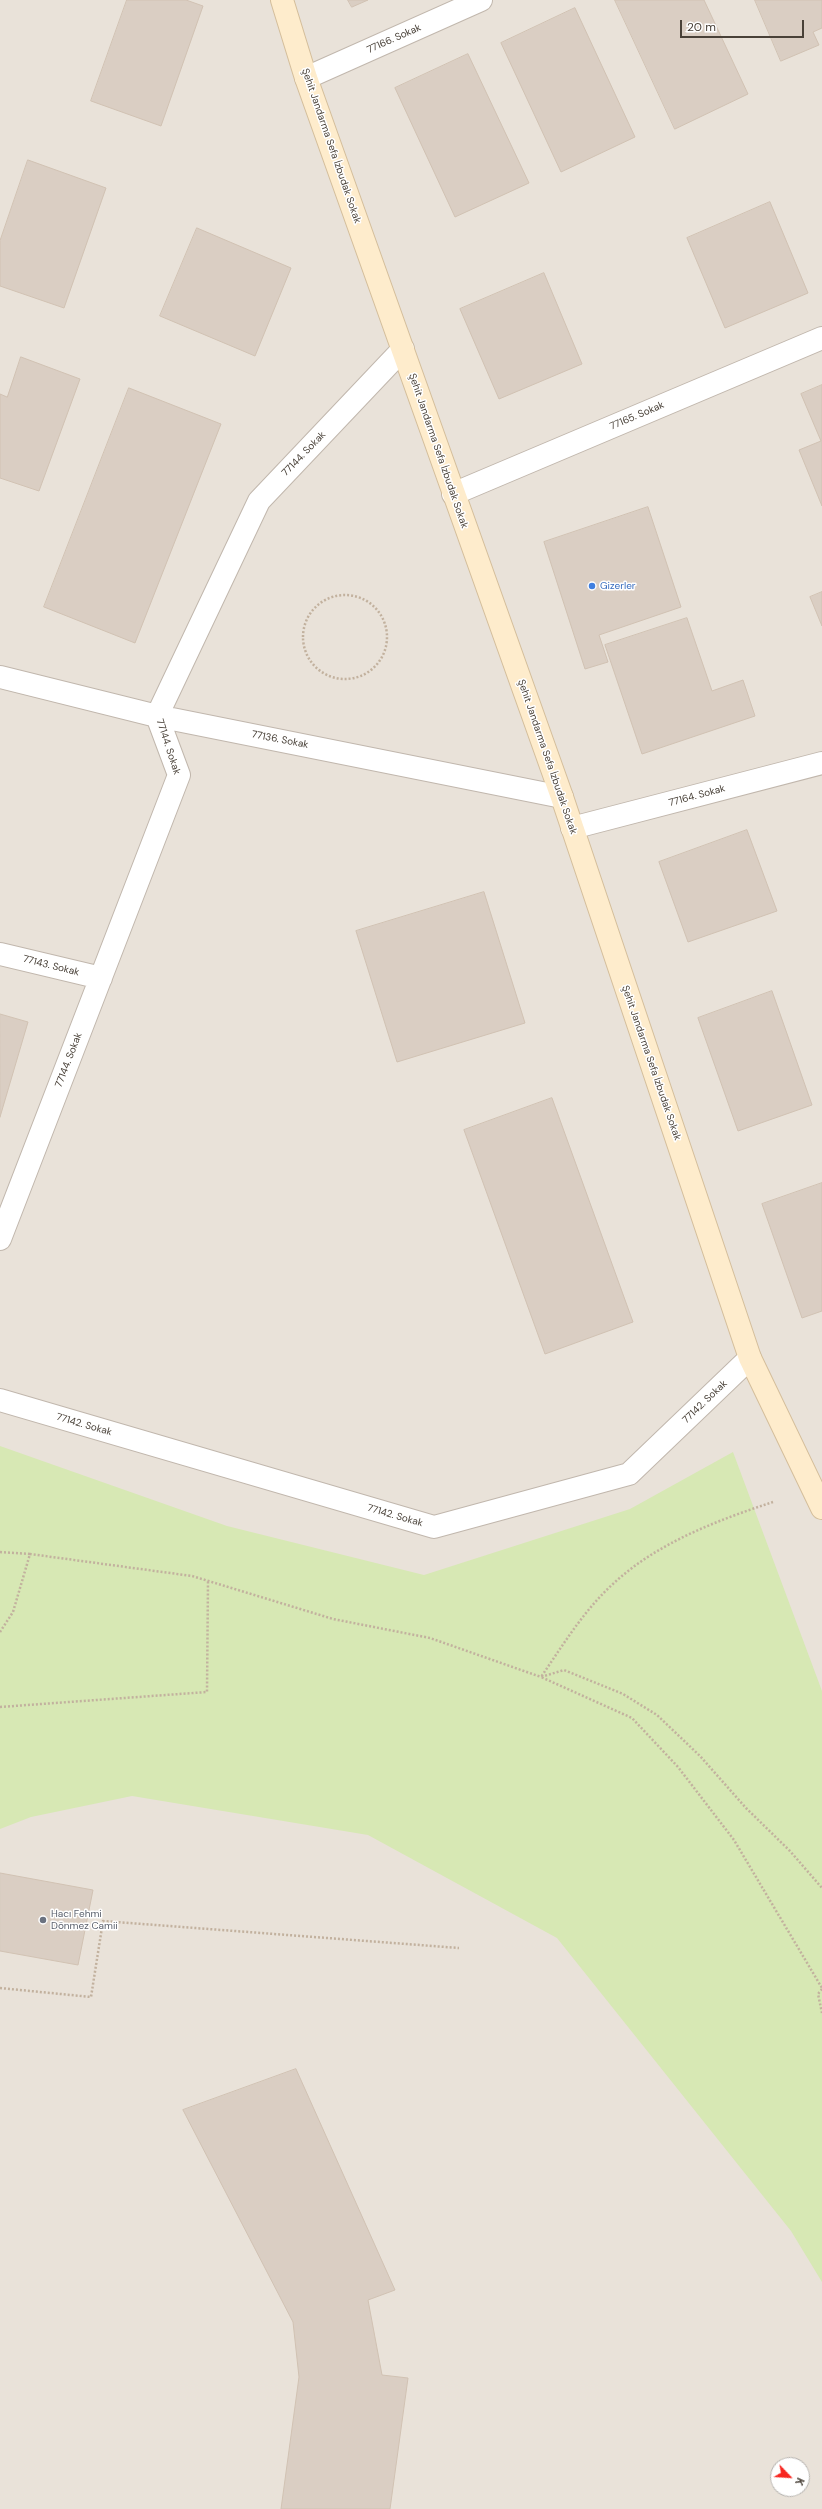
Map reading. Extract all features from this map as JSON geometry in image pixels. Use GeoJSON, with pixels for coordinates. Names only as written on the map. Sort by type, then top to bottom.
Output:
{"type":"FeatureCollection","features":[{"type":"Feature","properties":{"kind":"main road","name":"Şehit Jandarma Sefa İzbudak Sokak"},"geometry":{"type":"LineString","coordinates":[[282,0],[306,78],[562,797],[750,1358],[822,1508]]}},
{"type":"Feature","properties":{"kind":"street","name":"77166. Sokak"},"geometry":{"type":"LineString","coordinates":[[306,78],[481,0]]}},
{"type":"Feature","properties":{"kind":"street","name":"77165. Sokak"},"geometry":{"type":"LineString","coordinates":[[453,494],[822,338]]}},
{"type":"Feature","properties":{"kind":"street","name":"77144. Sokak"},"geometry":{"type":"LineString","coordinates":[[0,1239],[179,775],[157,716],[259,500],[403,350]]}},
{"type":"Feature","properties":{"kind":"street","name":"77136. Sokak"},"geometry":{"type":"LineString","coordinates":[[0,677],[157,716],[562,797]]}},
{"type":"Feature","properties":{"kind":"street","name":"77164. Sokak"},"geometry":{"type":"LineString","coordinates":[[572,828],[822,763]]}},
{"type":"Feature","properties":{"kind":"street","name":"77143. Sokak"},"geometry":{"type":"LineString","coordinates":[[0,954],[101,978]]}},
{"type":"Feature","properties":{"kind":"street","name":"77142. Sokak"},"geometry":{"type":"LineString","coordinates":[[0,1400],[434,1527],[629,1474],[750,1358]]}},
{"type":"Feature","properties":{"kind":"path"},"geometry":{"type":"LineString","coordinates":[[350,594],[366,599],[379,610],[386,626],[387,643],[382,658],[372,670],[359,677],[344,680],[330,676],[317,669],[308,658],[303,644],[303,629],[309,614],[320,602],[334,595],[350,594]]}},
{"type":"Feature","properties":{"kind":"path"},"geometry":{"type":"LineString","coordinates":[[541,1677],[579,1622],[613,1584],[646,1558],[742,1512],[773,1502]]}},
{"type":"Feature","properties":{"kind":"path"},"geometry":{"type":"LineString","coordinates":[[0,1552],[30,1554],[192,1576],[333,1619],[430,1638],[541,1677],[632,1718],[678,1767],[734,1840],[822,1988],[818,1994],[822,2013]]}},
{"type":"Feature","properties":{"kind":"path"},"geometry":{"type":"LineString","coordinates":[[0,1632],[13,1612],[30,1554]]}},
{"type":"Feature","properties":{"kind":"path"},"geometry":{"type":"LineString","coordinates":[[0,1707],[207,1692],[208,1581]]}},
{"type":"Feature","properties":{"kind":"path"},"geometry":{"type":"LineString","coordinates":[[541,1677],[564,1670],[623,1694],[657,1715],[790,1851],[822,1888]]}},
{"type":"Feature","properties":{"kind":"path"},"geometry":{"type":"LineString","coordinates":[[0,1988],[91,1997],[103,1921],[459,1948]]}},
{"type":"Feature","properties":{"kind":"shaded area"},"geometry":{"type":"Polygon","coordinates":[[[0,0],[822,0],[822,2509],[0,2509],[0,0]]]}},
{"type":"Feature","properties":{"kind":"green space"},"geometry":{"type":"Polygon","coordinates":[[[0,1446],[227,1526],[424,1575],[630,1509],[733,1452],[822,1691],[822,2282],[791,2231],[557,1938],[368,1835],[132,1796],[31,1817],[0,1829],[0,1446]]]}},
{"type":"Feature","properties":{"kind":"building"},"geometry":{"type":"Polygon","coordinates":[[[127,0],[186,0],[203,6],[161,126],[91,101],[127,0]]]}},
{"type":"Feature","properties":{"kind":"building"},"geometry":{"type":"Polygon","coordinates":[[[348,0],[368,0],[352,7],[348,0]]]}},
{"type":"Feature","properties":{"kind":"building"},"geometry":{"type":"Polygon","coordinates":[[[615,0],[704,0],[748,94],[675,129],[615,0]]]}},
{"type":"Feature","properties":{"kind":"building"},"geometry":{"type":"Polygon","coordinates":[[[755,0],[822,0],[822,28],[813,32],[819,45],[781,61],[755,0]]]}},
{"type":"Feature","properties":{"kind":"building"},"geometry":{"type":"Polygon","coordinates":[[[575,8],[635,137],[561,172],[501,43],[575,8]]]}},
{"type":"Feature","properties":{"kind":"building"},"geometry":{"type":"Polygon","coordinates":[[[468,54],[529,183],[455,217],[395,88],[468,54]]]}},
{"type":"Feature","properties":{"kind":"building"},"geometry":{"type":"Polygon","coordinates":[[[28,160],[106,188],[64,308],[0,286],[0,241],[28,160]]]}},
{"type":"Feature","properties":{"kind":"building"},"geometry":{"type":"Polygon","coordinates":[[[770,202],[808,293],[725,328],[687,238],[770,202]]]}},
{"type":"Feature","properties":{"kind":"building"},"geometry":{"type":"Polygon","coordinates":[[[197,228],[291,268],[255,356],[160,316],[197,228]]]}},
{"type":"Feature","properties":{"kind":"building"},"geometry":{"type":"Polygon","coordinates":[[[544,273],[582,364],[499,399],[460,309],[544,273]]]}},
{"type":"Feature","properties":{"kind":"building"},"geometry":{"type":"Polygon","coordinates":[[[21,357],[80,379],[39,491],[0,478],[0,394],[7,397],[21,357]]]}},
{"type":"Feature","properties":{"kind":"building"},"geometry":{"type":"Polygon","coordinates":[[[822,385],[822,506],[799,450],[821,441],[801,394],[822,385]]]}},
{"type":"Feature","properties":{"kind":"building"},"geometry":{"type":"Polygon","coordinates":[[[129,388],[221,424],[135,643],[44,607],[129,388]]]}},
{"type":"Feature","properties":{"kind":"building"},"geometry":{"type":"Polygon","coordinates":[[[648,507],[681,607],[599,635],[608,662],[585,669],[544,542],[648,507]]]}},
{"type":"Feature","properties":{"kind":"building"},"geometry":{"type":"Polygon","coordinates":[[[822,592],[822,626],[810,597],[822,592]]]}},
{"type":"Feature","properties":{"kind":"building"},"geometry":{"type":"Polygon","coordinates":[[[687,618],[712,691],[743,680],[755,716],[642,754],[605,645],[687,618]]]}},
{"type":"Feature","properties":{"kind":"building"},"geometry":{"type":"Polygon","coordinates":[[[747,830],[777,911],[688,942],[659,862],[747,830]]]}},
{"type":"Feature","properties":{"kind":"building"},"geometry":{"type":"Polygon","coordinates":[[[484,892],[525,1023],[397,1062],[356,931],[484,892]]]}},
{"type":"Feature","properties":{"kind":"building"},"geometry":{"type":"Polygon","coordinates":[[[772,991],[812,1105],[738,1131],[698,1018],[772,991]]]}},
{"type":"Feature","properties":{"kind":"building"},"geometry":{"type":"Polygon","coordinates":[[[0,1014],[28,1022],[0,1117],[0,1014]]]}},
{"type":"Feature","properties":{"kind":"building"},"geometry":{"type":"Polygon","coordinates":[[[552,1098],[633,1322],[545,1354],[464,1130],[552,1098]]]}},
{"type":"Feature","properties":{"kind":"building"},"geometry":{"type":"Polygon","coordinates":[[[822,1183],[822,1311],[802,1318],[762,1204],[822,1183]]]}},
{"type":"Feature","properties":{"kind":"building","name":"Hacı Fehmi Dönmez Camii"},"geometry":{"type":"Polygon","coordinates":[[[0,1873],[93,1890],[78,1965],[0,1951],[0,1873]]]}},
{"type":"Feature","properties":{"kind":"building"},"geometry":{"type":"Polygon","coordinates":[[[296,2069],[395,2290],[368,2300],[382,2375],[408,2378],[390,2509],[281,2509],[299,2377],[293,2322],[183,2110],[296,2069]]]}},
{"type":"Feature","properties":{"kind":"place","name":"Gizerler"},"geometry":{"type":"Point","coordinates":[592,586]}},
{"type":"Feature","properties":{"kind":"place","name":"Hacı Fehmi Dönmez Camii"},"geometry":{"type":"Point","coordinates":[43,1920]}}]}
